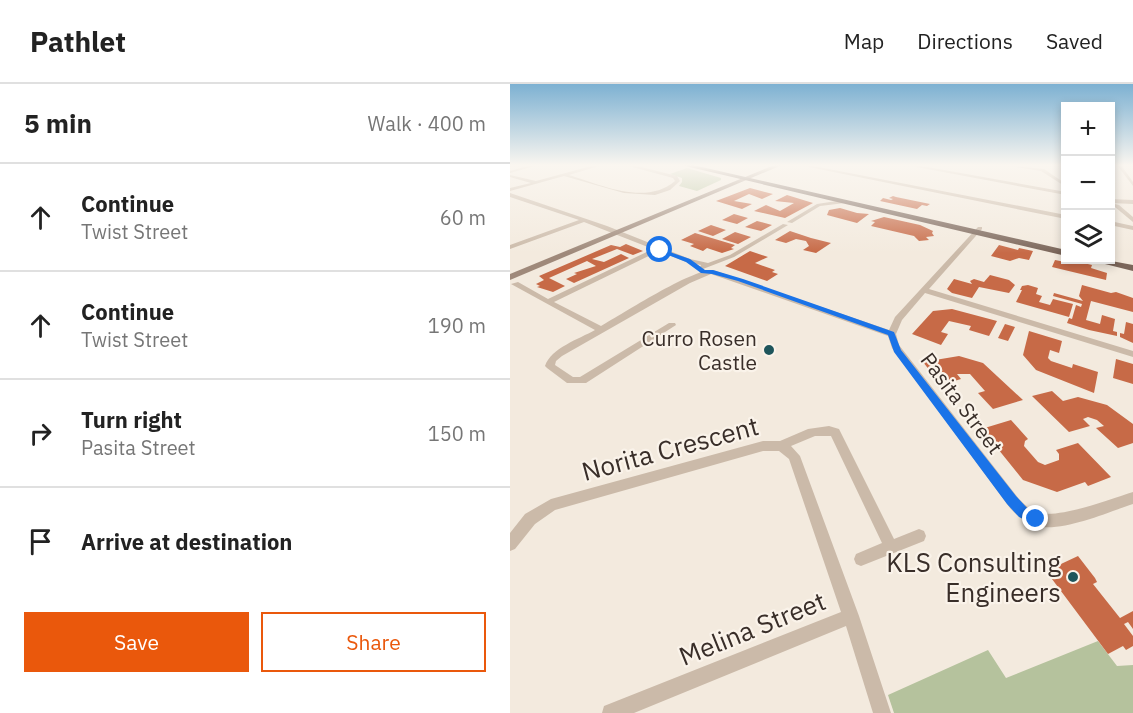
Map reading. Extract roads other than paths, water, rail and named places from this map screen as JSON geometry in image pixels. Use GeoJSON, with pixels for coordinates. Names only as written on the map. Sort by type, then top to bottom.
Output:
{"type":"FeatureCollection","features":[{"type":"Feature","properties":{"kind":"main road"},"geometry":{"type":"LineString","coordinates":[[510,270],[704,194]]}},
{"type":"Feature","properties":{"kind":"main road"},"geometry":{"type":"LineString","coordinates":[[813,194],[1061,246]]}},
{"type":"Feature","properties":{"kind":"main road"},"geometry":{"type":"LineString","coordinates":[[822,194],[978,230],[1061,252]]}},
{"type":"Feature","properties":{"kind":"main road"},"geometry":{"type":"LineString","coordinates":[[512,280],[614,231]]}},
{"type":"Feature","properties":{"kind":"main road"},"geometry":{"type":"LineString","coordinates":[[1115,258],[1133,262]]}},
{"type":"Feature","properties":{"kind":"main road"},"geometry":{"type":"LineString","coordinates":[[1114,264],[1133,268]]}},
{"type":"Feature","properties":{"kind":"street"},"geometry":{"type":"LineString","coordinates":[[950,194],[1061,216]]}},
{"type":"Feature","properties":{"kind":"street"},"geometry":{"type":"LineString","coordinates":[[510,195],[584,220],[688,261],[892,334],[898,319],[978,230]]}},
{"type":"Feature","properties":{"kind":"street"},"geometry":{"type":"LineString","coordinates":[[672,325],[582,381],[571,381],[552,368],[552,360],[559,354],[819,205],[843,202]]}},
{"type":"Feature","properties":{"kind":"street"},"geometry":{"type":"LineString","coordinates":[[1115,202],[1133,202]]}},
{"type":"Feature","properties":{"kind":"street"},"geometry":{"type":"LineString","coordinates":[[1115,205],[1133,220]]}},
{"type":"Feature","properties":{"kind":"street"},"geometry":{"type":"LineString","coordinates":[[510,247],[584,220]]}},
{"type":"Feature","properties":{"kind":"street"},"geometry":{"type":"LineString","coordinates":[[1115,225],[1133,228]]}},
{"type":"Feature","properties":{"kind":"street"},"geometry":{"type":"LineString","coordinates":[[548,302],[658,249]]}},
{"type":"Feature","properties":{"kind":"street"},"geometry":{"type":"LineString","coordinates":[[512,280],[601,330]]}},
{"type":"Feature","properties":{"kind":"street"},"geometry":{"type":"LineString","coordinates":[[923,290],[1133,354]]}},
{"type":"Feature","properties":{"kind":"street","name":"Pasita Street"},"geometry":{"type":"LineString","coordinates":[[892,334],[897,350],[1011,500],[1024,513],[1036,519],[1052,520],[1133,498]]}},
{"type":"Feature","properties":{"kind":"street"},"geometry":{"type":"LineString","coordinates":[[782,446],[797,437],[829,430],[835,432],[891,547]]}},
{"type":"Feature","properties":{"kind":"street","name":"Norita Crescent"},"geometry":{"type":"LineString","coordinates":[[510,544],[530,519],[551,505],[768,445],[782,446],[794,456],[851,616]]}},
{"type":"Feature","properties":{"kind":"street"},"geometry":{"type":"LineString","coordinates":[[861,559],[919,536]]}},
{"type":"Feature","properties":{"kind":"street","name":"Melina Street"},"geometry":{"type":"LineString","coordinates":[[611,713],[851,616],[882,713]]}},
{"type":"Feature","properties":{"kind":"place","name":"Curro Rosen Castle"},"geometry":{"type":"Point","coordinates":[769,350]}},
{"type":"Feature","properties":{"kind":"place","name":"KLS Consulting Engineers"},"geometry":{"type":"Point","coordinates":[1073,577]}}]}
